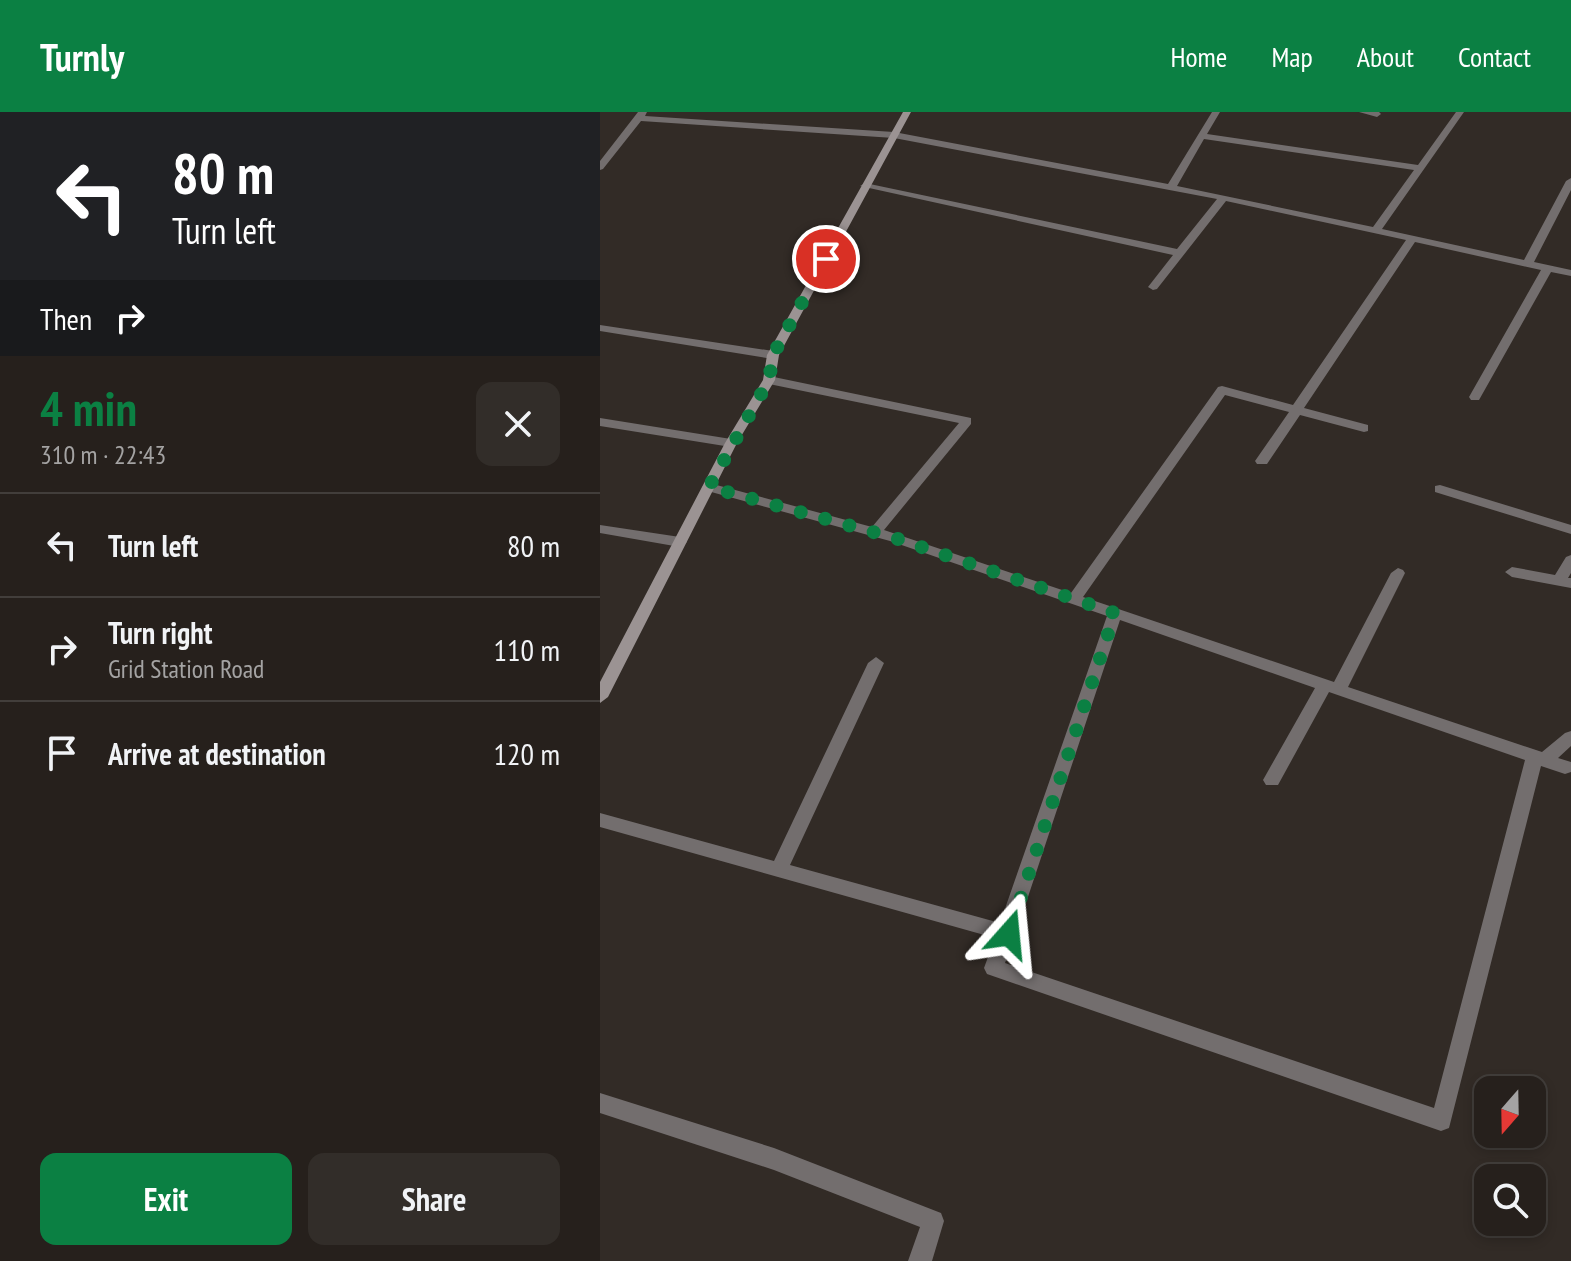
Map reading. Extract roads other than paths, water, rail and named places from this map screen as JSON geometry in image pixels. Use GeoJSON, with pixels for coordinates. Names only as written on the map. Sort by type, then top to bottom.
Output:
{"type":"FeatureCollection","features":[{"type":"Feature","properties":{"kind":"main road"},"geometry":{"type":"LineString","coordinates":[[600,697],[731,443],[769,380],[773,355],[907,112]]}},
{"type":"Feature","properties":{"kind":"street"},"geometry":{"type":"LineString","coordinates":[[705,123],[715,112]]}},
{"type":"Feature","properties":{"kind":"street"},"geometry":{"type":"LineString","coordinates":[[1171,187],[1216,112]]}},
{"type":"Feature","properties":{"kind":"street"},"geometry":{"type":"LineString","coordinates":[[1363,112],[1377,114]]}},
{"type":"Feature","properties":{"kind":"street"},"geometry":{"type":"LineString","coordinates":[[1376,230],[1460,112]]}},
{"type":"Feature","properties":{"kind":"street"},"geometry":{"type":"LineString","coordinates":[[600,167],[642,115],[705,123],[894,135],[1224,197],[1571,273]]}},
{"type":"Feature","properties":{"kind":"street"},"geometry":{"type":"LineString","coordinates":[[1201,136],[1420,168]]}},
{"type":"Feature","properties":{"kind":"street"},"geometry":{"type":"LineString","coordinates":[[1528,263],[1568,195],[1571,181]]}},
{"type":"Feature","properties":{"kind":"street"},"geometry":{"type":"LineString","coordinates":[[865,186],[1179,253]]}},
{"type":"Feature","properties":{"kind":"street"},"geometry":{"type":"LineString","coordinates":[[1153,287],[1224,197]]}},
{"type":"Feature","properties":{"kind":"street"},"geometry":{"type":"LineString","coordinates":[[1262,461],[1413,237]]}},
{"type":"Feature","properties":{"kind":"street"},"geometry":{"type":"LineString","coordinates":[[1475,397],[1548,267]]}},
{"type":"Feature","properties":{"kind":"street"},"geometry":{"type":"LineString","coordinates":[[600,328],[773,355]]}},
{"type":"Feature","properties":{"kind":"street"},"geometry":{"type":"LineString","coordinates":[[769,380],[967,421],[875,532]]}},
{"type":"Feature","properties":{"kind":"street"},"geometry":{"type":"LineString","coordinates":[[1074,599],[1222,390],[1364,428]]}},
{"type":"Feature","properties":{"kind":"street"},"geometry":{"type":"LineString","coordinates":[[600,422],[731,443]]}},
{"type":"Feature","properties":{"kind":"street"},"geometry":{"type":"LineString","coordinates":[[709,487],[875,532],[1565,767]]}},
{"type":"Feature","properties":{"kind":"street"},"geometry":{"type":"LineString","coordinates":[[1440,489],[1571,530]]}},
{"type":"Feature","properties":{"kind":"street"},"geometry":{"type":"LineString","coordinates":[[600,529],[680,542]]}},
{"type":"Feature","properties":{"kind":"street"},"geometry":{"type":"LineString","coordinates":[[1512,572],[1565,582],[1571,560]]}},
{"type":"Feature","properties":{"kind":"street"},"geometry":{"type":"LineString","coordinates":[[1272,780],[1398,573]]}},
{"type":"Feature","properties":{"kind":"street"},"geometry":{"type":"LineString","coordinates":[[1115,613],[1009,934],[994,968],[1441,1121],[1539,758],[1571,737]]}},
{"type":"Feature","properties":{"kind":"street"},"geometry":{"type":"LineString","coordinates":[[779,870],[876,663]]}},
{"type":"Feature","properties":{"kind":"street"},"geometry":{"type":"LineString","coordinates":[[600,820],[1009,934]]}},
{"type":"Feature","properties":{"kind":"street"},"geometry":{"type":"LineString","coordinates":[[600,1103],[774,1159],[933,1221],[920,1261]]}}]}
